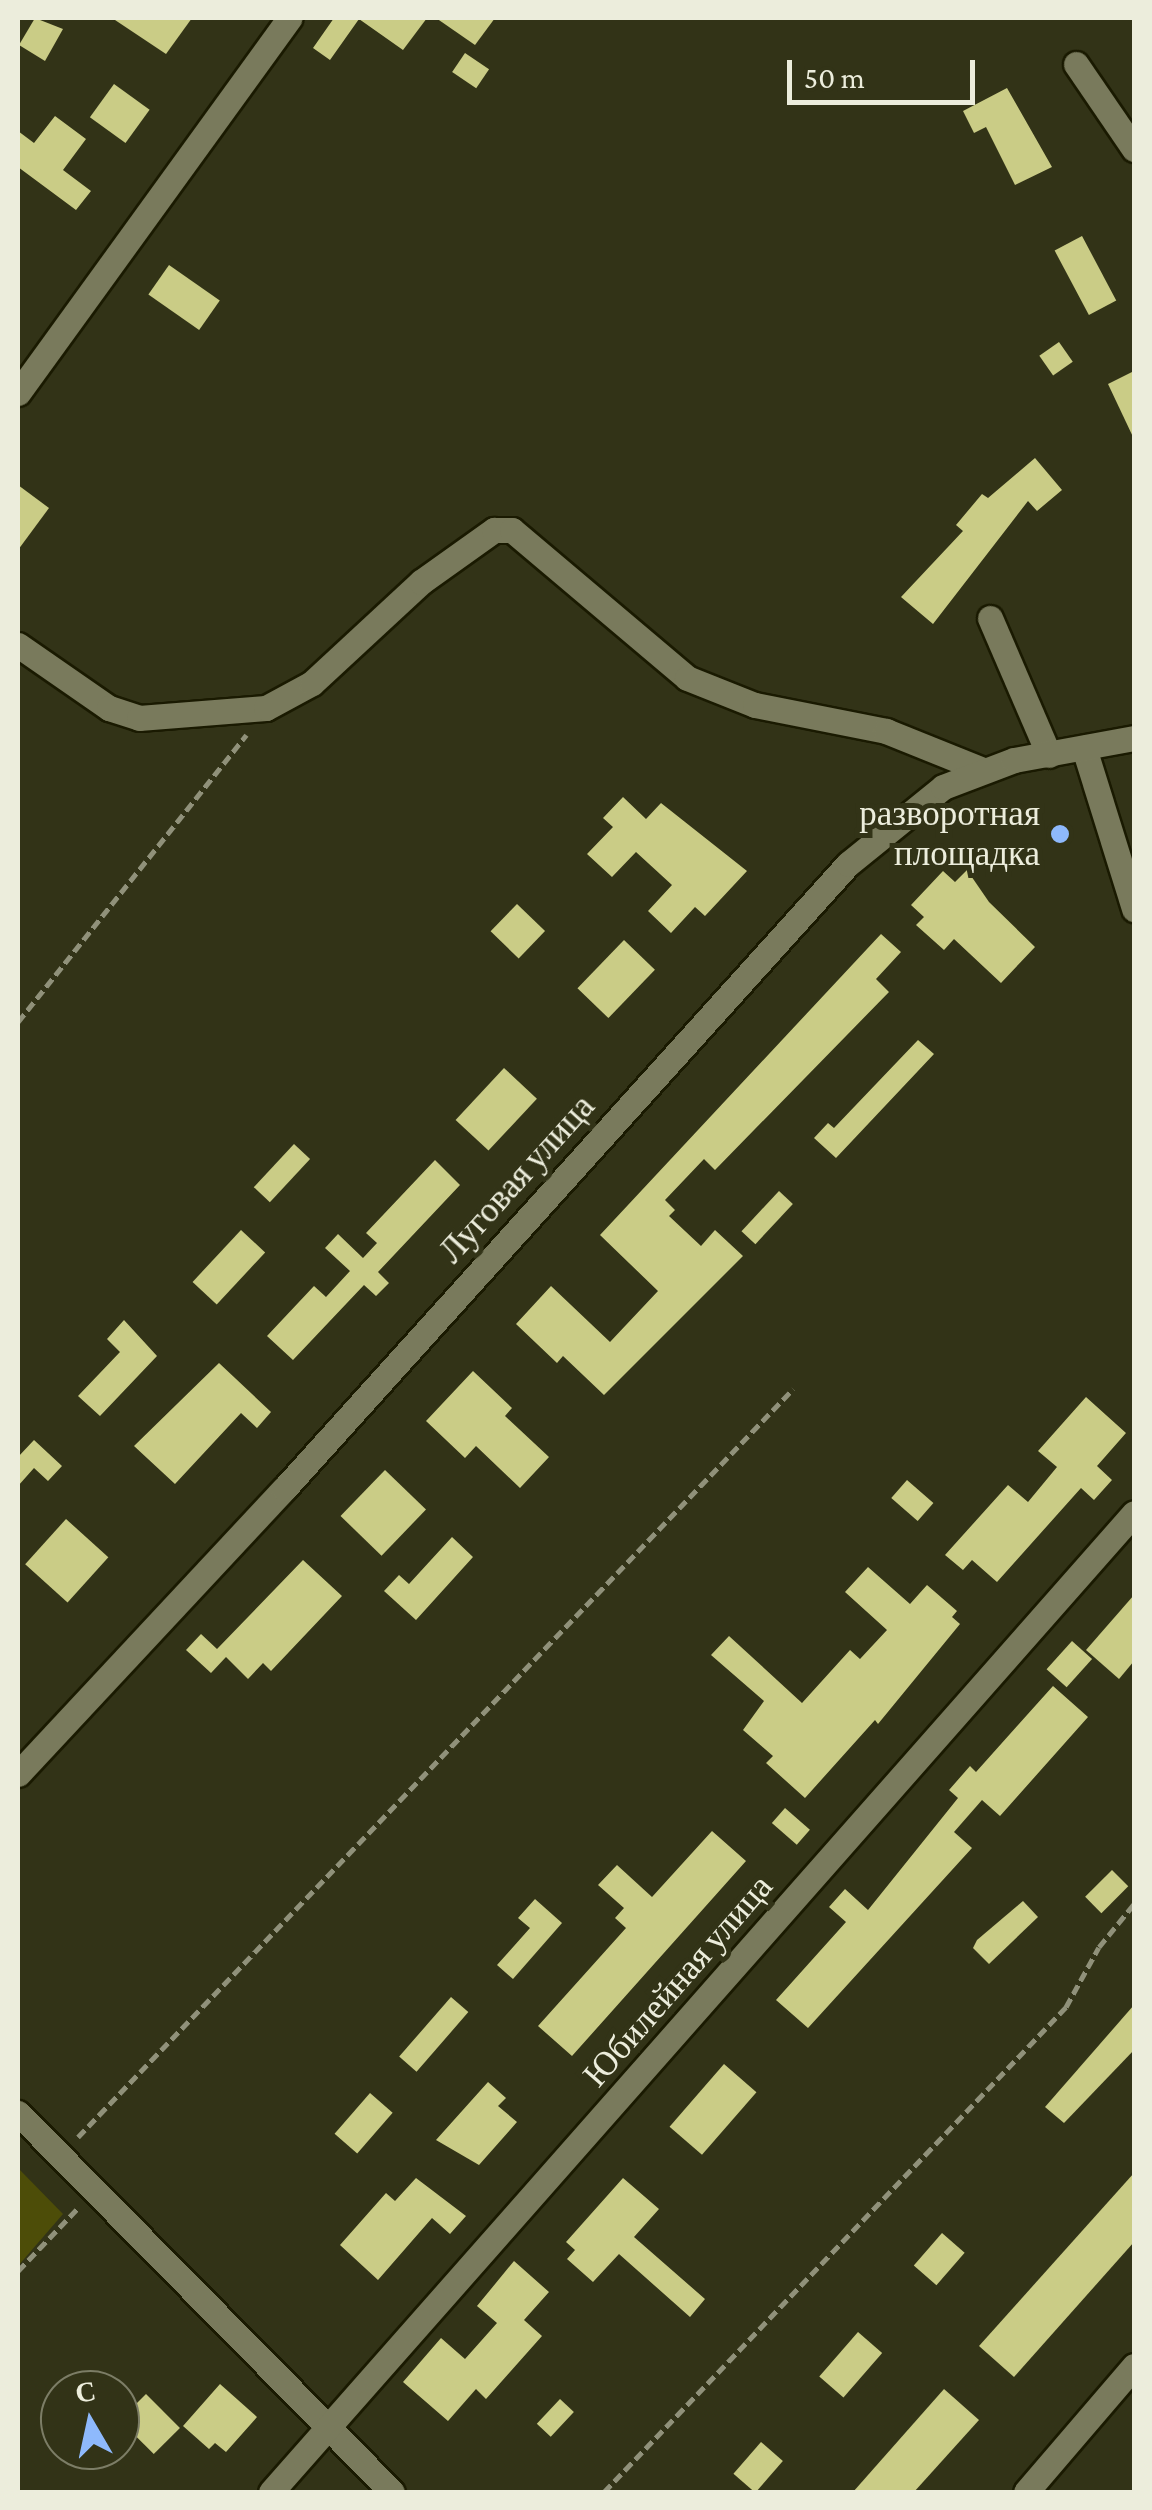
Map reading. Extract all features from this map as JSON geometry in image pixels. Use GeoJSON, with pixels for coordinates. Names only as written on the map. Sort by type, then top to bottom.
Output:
{"type":"FeatureCollection","features":[{"type":"Feature","properties":{"kind":"street"},"geometry":{"type":"LineString","coordinates":[[18,393],[289,18]]}},
{"type":"Feature","properties":{"kind":"street"},"geometry":{"type":"LineString","coordinates":[[1076,64],[1134,149]]}},
{"type":"Feature","properties":{"kind":"street"},"geometry":{"type":"LineString","coordinates":[[18,645],[109,708],[139,718],[266,708],[312,683],[421,582],[494,530],[512,530],[688,678],[754,705],[886,731],[983,770]]}},
{"type":"Feature","properties":{"kind":"street"},"geometry":{"type":"LineString","coordinates":[[990,618],[1049,755]]}},
{"type":"Feature","properties":{"kind":"street","name":"Луговая улица"},"geometry":{"type":"LineString","coordinates":[[18,1774],[284,1489],[848,864],[930,796],[983,770],[1134,738]]}},
{"type":"Feature","properties":{"kind":"street"},"geometry":{"type":"LineString","coordinates":[[1084,748],[1134,909]]}},
{"type":"Feature","properties":{"kind":"street","name":"Юбилейная улица"},"geometry":{"type":"LineString","coordinates":[[271,2492],[1134,1513]]}},
{"type":"Feature","properties":{"kind":"street"},"geometry":{"type":"LineString","coordinates":[[18,2113],[392,2492]]}},
{"type":"Feature","properties":{"kind":"street"},"geometry":{"type":"LineString","coordinates":[[1026,2492],[1134,2366]]}},
{"type":"Feature","properties":{"kind":"path"},"geometry":{"type":"LineString","coordinates":[[18,1022],[266,708]]}},
{"type":"Feature","properties":{"kind":"path"},"geometry":{"type":"LineString","coordinates":[[62,2154],[793,1389]]}},
{"type":"Feature","properties":{"kind":"path"},"geometry":{"type":"LineString","coordinates":[[604,2492],[1019,2060],[1066,2007],[1107,1936],[1134,1904]]}},
{"type":"Feature","properties":{"kind":"path"},"geometry":{"type":"LineString","coordinates":[[18,2271],[96,2189]]}},
{"type":"Feature","properties":{"kind":"shaded area"},"geometry":{"type":"Polygon","coordinates":[[[18,2168],[63,2214],[18,2266],[18,2168]]]}},
{"type":"Feature","properties":{"kind":"building"},"geometry":{"type":"Polygon","coordinates":[[[35,18],[63,29],[45,61],[19,45],[35,18]]]}},
{"type":"Feature","properties":{"kind":"building"},"geometry":{"type":"Polygon","coordinates":[[[112,18],[192,18],[166,54],[112,18]]]}},
{"type":"Feature","properties":{"kind":"building"},"geometry":{"type":"Polygon","coordinates":[[[334,18],[427,18],[403,50],[359,19],[330,60],[313,48],[334,18]]]}},
{"type":"Feature","properties":{"kind":"building"},"geometry":{"type":"Polygon","coordinates":[[[436,18],[495,18],[475,45],[436,18]]]}},
{"type":"Feature","properties":{"kind":"building"},"geometry":{"type":"Polygon","coordinates":[[[465,53],[489,69],[476,88],[452,72],[465,53]]]}},
{"type":"Feature","properties":{"kind":"building"},"geometry":{"type":"Polygon","coordinates":[[[114,84],[150,110],[125,143],[90,117],[114,84]]]}},
{"type":"Feature","properties":{"kind":"building"},"geometry":{"type":"Polygon","coordinates":[[[1007,88],[1052,167],[1015,185],[986,127],[974,133],[963,111],[1007,88]]]}},
{"type":"Feature","properties":{"kind":"building"},"geometry":{"type":"Polygon","coordinates":[[[55,116],[86,139],[63,170],[91,191],[76,210],[18,167],[18,131],[34,143],[55,116]]]}},
{"type":"Feature","properties":{"kind":"building"},"geometry":{"type":"Polygon","coordinates":[[[1082,236],[1116,300],[1089,315],[1055,251],[1082,236]]]}},
{"type":"Feature","properties":{"kind":"building"},"geometry":{"type":"Polygon","coordinates":[[[169,265],[220,301],[199,330],[148,294],[169,265]]]}},
{"type":"Feature","properties":{"kind":"building"},"geometry":{"type":"Polygon","coordinates":[[[1059,342],[1073,362],[1053,375],[1039,356],[1059,342]]]}},
{"type":"Feature","properties":{"kind":"building"},"geometry":{"type":"Polygon","coordinates":[[[1134,371],[1134,439],[1108,384],[1134,371]]]}},
{"type":"Feature","properties":{"kind":"building"},"geometry":{"type":"Polygon","coordinates":[[[1035,458],[1062,490],[1037,511],[1028,501],[933,624],[901,597],[963,531],[956,525],[982,494],[988,498],[1035,458]]]}},
{"type":"Feature","properties":{"kind":"building"},"geometry":{"type":"Polygon","coordinates":[[[18,485],[49,508],[18,550],[18,485]]]}},
{"type":"Feature","properties":{"kind":"building"},"geometry":{"type":"Polygon","coordinates":[[[623,797],[646,819],[661,803],[747,871],[705,916],[695,907],[671,933],[648,911],[672,885],[636,852],[612,877],[587,854],[613,827],[603,818],[623,797]]]}},
{"type":"Feature","properties":{"kind":"building"},"geometry":{"type":"Polygon","coordinates":[[[967,870],[989,902],[1035,947],[1001,983],[954,939],[944,950],[916,925],[924,917],[911,905],[943,871],[955,882],[967,870]]]}},
{"type":"Feature","properties":{"kind":"building"},"geometry":{"type":"Polygon","coordinates":[[[517,904],[545,931],[519,958],[491,931],[517,904]]]}},
{"type":"Feature","properties":{"kind":"building"},"geometry":{"type":"Polygon","coordinates":[[[881,934],[901,952],[876,979],[889,992],[715,1170],[704,1159],[665,1200],[675,1210],[669,1216],[701,1246],[715,1230],[743,1256],[604,1395],[563,1356],[557,1363],[516,1324],[551,1286],[610,1342],[658,1291],[600,1235],[881,934]]]}},
{"type":"Feature","properties":{"kind":"building"},"geometry":{"type":"Polygon","coordinates":[[[624,940],[655,970],[608,1018],[577,988],[624,940]]]}},
{"type":"Feature","properties":{"kind":"building"},"geometry":{"type":"Polygon","coordinates":[[[918,1040],[934,1054],[836,1158],[814,1138],[828,1123],[834,1128],[918,1040]]]}},
{"type":"Feature","properties":{"kind":"building"},"geometry":{"type":"Polygon","coordinates":[[[504,1068],[537,1099],[488,1151],[456,1120],[504,1068]]]}},
{"type":"Feature","properties":{"kind":"building"},"geometry":{"type":"Polygon","coordinates":[[[294,1144],[310,1159],[270,1202],[254,1187],[294,1144]]]}},
{"type":"Feature","properties":{"kind":"building"},"geometry":{"type":"Polygon","coordinates":[[[435,1160],[460,1185],[378,1272],[389,1283],[376,1296],[364,1285],[293,1360],[267,1336],[314,1286],[326,1297],[350,1271],[325,1248],[338,1234],[363,1258],[377,1243],[366,1233],[435,1160]]]}},
{"type":"Feature","properties":{"kind":"building"},"geometry":{"type":"Polygon","coordinates":[[[779,1191],[793,1204],[755,1244],[741,1231],[779,1191]]]}},
{"type":"Feature","properties":{"kind":"building"},"geometry":{"type":"Polygon","coordinates":[[[241,1230],[265,1253],[217,1304],[193,1282],[241,1230]]]}},
{"type":"Feature","properties":{"kind":"building"},"geometry":{"type":"Polygon","coordinates":[[[124,1320],[157,1356],[100,1416],[78,1396],[120,1352],[107,1339],[124,1320]]]}},
{"type":"Feature","properties":{"kind":"building"},"geometry":{"type":"Polygon","coordinates":[[[219,1363],[271,1412],[257,1428],[241,1413],[175,1484],[134,1446],[219,1363]]]}},
{"type":"Feature","properties":{"kind":"building"},"geometry":{"type":"Polygon","coordinates":[[[473,1371],[512,1408],[505,1416],[549,1457],[520,1488],[476,1446],[465,1458],[426,1421],[473,1371]]]}},
{"type":"Feature","properties":{"kind":"building"},"geometry":{"type":"Polygon","coordinates":[[[1086,1397],[1126,1433],[1097,1466],[1112,1480],[1094,1500],[1081,1488],[997,1582],[972,1560],[963,1570],[945,1555],[1008,1485],[1028,1502],[1057,1467],[1038,1451],[1086,1397]]]}},
{"type":"Feature","properties":{"kind":"building"},"geometry":{"type":"Polygon","coordinates":[[[34,1440],[62,1466],[48,1481],[34,1468],[18,1486],[18,1457],[34,1440]]]}},
{"type":"Feature","properties":{"kind":"building"},"geometry":{"type":"Polygon","coordinates":[[[385,1470],[426,1510],[382,1556],[341,1516],[385,1470]]]}},
{"type":"Feature","properties":{"kind":"building"},"geometry":{"type":"Polygon","coordinates":[[[907,1480],[933,1503],[918,1521],[891,1498],[907,1480]]]}},
{"type":"Feature","properties":{"kind":"building"},"geometry":{"type":"Polygon","coordinates":[[[66,1519],[108,1557],[68,1602],[25,1564],[66,1519]]]}},
{"type":"Feature","properties":{"kind":"building"},"geometry":{"type":"Polygon","coordinates":[[[452,1537],[473,1557],[416,1620],[384,1591],[399,1575],[409,1584],[452,1537]]]}},
{"type":"Feature","properties":{"kind":"building"},"geometry":{"type":"Polygon","coordinates":[[[303,1560],[342,1596],[271,1671],[263,1663],[248,1679],[226,1657],[211,1673],[186,1650],[201,1634],[217,1649],[303,1560]]]}},
{"type":"Feature","properties":{"kind":"building"},"geometry":{"type":"Polygon","coordinates":[[[868,1567],[910,1604],[927,1585],[957,1611],[952,1617],[960,1624],[878,1724],[875,1720],[805,1798],[766,1763],[773,1756],[743,1730],[764,1701],[711,1655],[729,1636],[802,1703],[850,1650],[860,1659],[887,1630],[845,1592],[868,1567]]]}},
{"type":"Feature","properties":{"kind":"building"},"geometry":{"type":"Polygon","coordinates":[[[1134,1595],[1134,1661],[1119,1679],[1086,1650],[1134,1595]]]}},
{"type":"Feature","properties":{"kind":"building"},"geometry":{"type":"Polygon","coordinates":[[[1072,1641],[1092,1659],[1067,1687],[1047,1669],[1072,1641]]]}},
{"type":"Feature","properties":{"kind":"building"},"geometry":{"type":"Polygon","coordinates":[[[1053,1686],[1088,1717],[1000,1816],[982,1800],[954,1832],[972,1848],[808,2028],[776,2000],[846,1922],[829,1907],[845,1889],[868,1910],[958,1798],[949,1790],[970,1766],[976,1772],[1053,1686]]]}},
{"type":"Feature","properties":{"kind":"building"},"geometry":{"type":"Polygon","coordinates":[[[785,1808],[810,1830],[797,1845],[772,1823],[785,1808]]]}},
{"type":"Feature","properties":{"kind":"building"},"geometry":{"type":"Polygon","coordinates":[[[712,1831],[746,1861],[572,2056],[538,2026],[626,1928],[615,1918],[624,1908],[598,1885],[617,1865],[652,1897],[712,1831]]]}},
{"type":"Feature","properties":{"kind":"building"},"geometry":{"type":"Polygon","coordinates":[[[1112,1870],[1128,1886],[1101,1913],[1085,1897],[1112,1870]]]}},
{"type":"Feature","properties":{"kind":"building"},"geometry":{"type":"Polygon","coordinates":[[[535,1899],[562,1923],[513,1979],[497,1965],[530,1928],[518,1918],[535,1899]]]}},
{"type":"Feature","properties":{"kind":"building"},"geometry":{"type":"Polygon","coordinates":[[[1023,1901],[1038,1917],[989,1964],[973,1948],[977,1940],[1023,1901]]]}},
{"type":"Feature","properties":{"kind":"building"},"geometry":{"type":"Polygon","coordinates":[[[451,1997],[468,2012],[417,2072],[399,2057],[451,1997]]]}},
{"type":"Feature","properties":{"kind":"building"},"geometry":{"type":"Polygon","coordinates":[[[1134,2005],[1134,2050],[1064,2123],[1045,2107],[1134,2005]]]}},
{"type":"Feature","properties":{"kind":"building"},"geometry":{"type":"Polygon","coordinates":[[[724,2064],[756,2092],[702,2155],[670,2127],[724,2064]]]}},
{"type":"Feature","properties":{"kind":"building"},"geometry":{"type":"Polygon","coordinates":[[[488,2082],[506,2098],[498,2106],[517,2122],[479,2165],[436,2140],[488,2082]]]}},
{"type":"Feature","properties":{"kind":"building"},"geometry":{"type":"Polygon","coordinates":[[[370,2093],[393,2113],[357,2153],[335,2134],[370,2093]]]}},
{"type":"Feature","properties":{"kind":"building"},"geometry":{"type":"Polygon","coordinates":[[[1134,2173],[1134,2242],[1014,2377],[979,2346],[1134,2173]]]}},
{"type":"Feature","properties":{"kind":"building"},"geometry":{"type":"Polygon","coordinates":[[[416,2178],[466,2216],[450,2234],[432,2218],[378,2280],[340,2245],[386,2193],[395,2201],[416,2178]]]}},
{"type":"Feature","properties":{"kind":"building"},"geometry":{"type":"Polygon","coordinates":[[[623,2178],[659,2209],[634,2237],[705,2299],[690,2317],[619,2254],[593,2282],[567,2259],[575,2250],[566,2242],[623,2178]]]}},
{"type":"Feature","properties":{"kind":"building"},"geometry":{"type":"Polygon","coordinates":[[[942,2233],[965,2253],[936,2285],[914,2265],[942,2233]]]}},
{"type":"Feature","properties":{"kind":"building"},"geometry":{"type":"Polygon","coordinates":[[[514,2261],[549,2292],[524,2320],[542,2336],[486,2399],[476,2389],[448,2421],[403,2382],[441,2338],[465,2359],[497,2323],[477,2306],[514,2261]]]}},
{"type":"Feature","properties":{"kind":"building"},"geometry":{"type":"Polygon","coordinates":[[[858,2332],[882,2353],[843,2398],[819,2377],[858,2332]]]}},
{"type":"Feature","properties":{"kind":"building"},"geometry":{"type":"Polygon","coordinates":[[[220,2384],[257,2417],[226,2452],[215,2443],[209,2449],[183,2426],[220,2384]]]}},
{"type":"Feature","properties":{"kind":"building"},"geometry":{"type":"Polygon","coordinates":[[[944,2389],[979,2420],[914,2492],[853,2492],[944,2389]]]}},
{"type":"Feature","properties":{"kind":"building"},"geometry":{"type":"Polygon","coordinates":[[[146,2394],[180,2428],[154,2454],[140,2440],[140,2400],[146,2394]]]}},
{"type":"Feature","properties":{"kind":"building"},"geometry":{"type":"Polygon","coordinates":[[[560,2399],[574,2412],[551,2437],[537,2424],[560,2399]]]}},
{"type":"Feature","properties":{"kind":"building"},"geometry":{"type":"Polygon","coordinates":[[[761,2442],[783,2461],[756,2492],[733,2474],[761,2442]]]}},
{"type":"Feature","properties":{"kind":"place","name":"разворотная площадка"},"geometry":{"type":"Point","coordinates":[1060,834]}}]}
